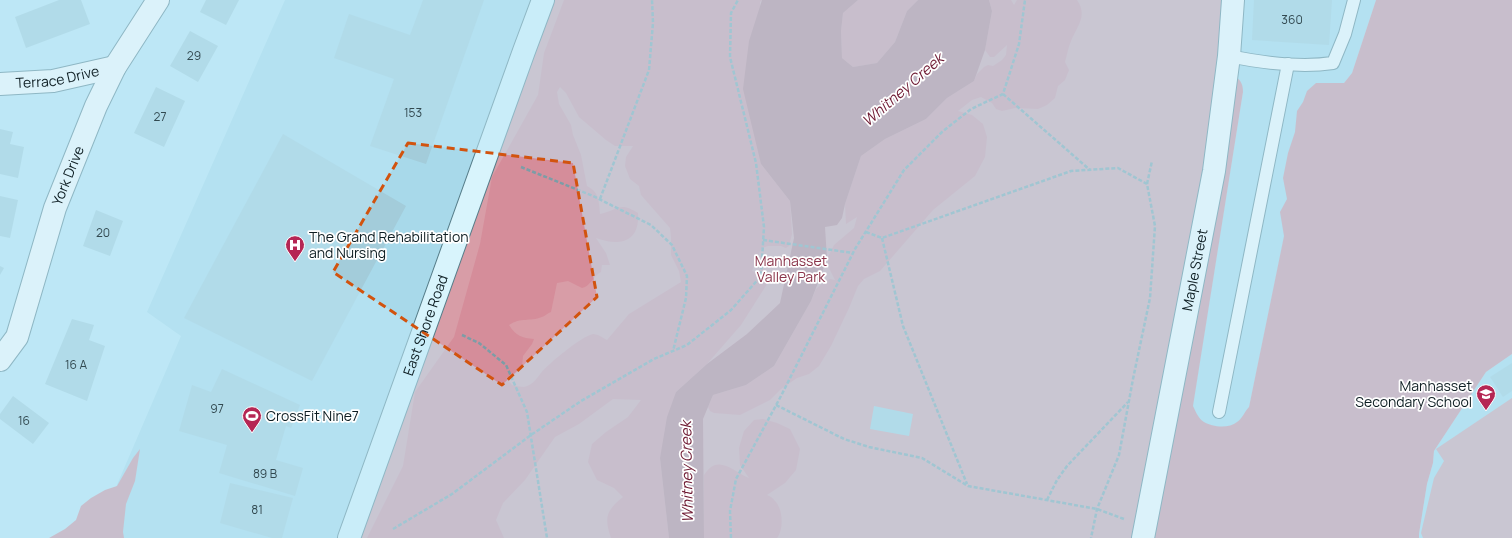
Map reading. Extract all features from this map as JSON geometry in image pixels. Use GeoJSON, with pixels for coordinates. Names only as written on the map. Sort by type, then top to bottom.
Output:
{"type":"FeatureCollection","features":[{"type":"Feature","properties":{"kind":"main road","name":"East Shore Road"},"geometry":{"type":"LineString","coordinates":[[349,538],[524,51],[544,0]]}},
{"type":"Feature","properties":{"kind":"street","name":"York Drive"},"geometry":{"type":"LineString","coordinates":[[0,360],[17,337],[63,186],[96,106],[115,67],[158,0]]}},
{"type":"Feature","properties":{"kind":"street","name":"Maple Street"},"geometry":{"type":"LineString","coordinates":[[1144,532],[1214,171],[1229,56],[1233,0]]}},
{"type":"Feature","properties":{"kind":"street","name":"Terrace Drive"},"geometry":{"type":"LineString","coordinates":[[0,84],[53,81],[115,67]]}},
{"type":"Feature","properties":{"kind":"lane"},"geometry":{"type":"LineString","coordinates":[[1229,56],[1272,64],[1321,65],[1334,63],[1345,34],[1354,0]]}},
{"type":"Feature","properties":{"kind":"lane"},"geometry":{"type":"LineString","coordinates":[[1219,412],[1288,64]]}},
{"type":"Feature","properties":{"kind":"path"},"geometry":{"type":"LineString","coordinates":[[600,199],[649,70],[653,23],[652,0]]}},
{"type":"Feature","properties":{"kind":"path"},"geometry":{"type":"LineString","coordinates":[[393,529],[452,494],[531,435],[581,401],[654,359],[687,345],[731,310],[761,276],[764,227],[756,163],[730,56],[731,12],[738,0]]}},
{"type":"Feature","properties":{"kind":"path"},"geometry":{"type":"LineString","coordinates":[[731,538],[730,511],[736,479],[776,405],[853,253],[904,170],[942,132],[971,109],[1003,94],[1019,44],[1026,0]]}},
{"type":"Feature","properties":{"kind":"path"},"geometry":{"type":"LineString","coordinates":[[1003,94],[1090,170]]}},
{"type":"Feature","properties":{"kind":"path"},"geometry":{"type":"LineString","coordinates":[[1091,538],[1097,509],[1119,455],[1150,298],[1155,226],[1147,184],[1152,161]]}},
{"type":"Feature","properties":{"kind":"path"},"geometry":{"type":"LineString","coordinates":[[521,167],[600,199],[651,225],[672,245],[687,276],[686,298],[673,351]]}},
{"type":"Feature","properties":{"kind":"path"},"geometry":{"type":"LineString","coordinates":[[866,232],[882,238],[1071,171],[1118,168],[1147,184]]}},
{"type":"Feature","properties":{"kind":"path"},"geometry":{"type":"LineString","coordinates":[[882,238],[903,326],[968,486]]}},
{"type":"Feature","properties":{"kind":"path"},"geometry":{"type":"LineString","coordinates":[[763,240],[853,253]]}},
{"type":"Feature","properties":{"kind":"path"},"geometry":{"type":"LineString","coordinates":[[462,335],[479,343],[506,365],[527,412],[547,538]]}},
{"type":"Feature","properties":{"kind":"path"},"geometry":{"type":"LineString","coordinates":[[1047,500],[1057,480],[1067,466],[1129,402]]}},
{"type":"Feature","properties":{"kind":"path"},"geometry":{"type":"LineString","coordinates":[[776,405],[844,439],[869,447],[922,458],[968,486],[1097,509],[1144,532]]}},
{"type":"Feature","properties":{"kind":"highlighted area"},"geometry":{"type":"Polygon","coordinates":[[[408,143],[573,163],[597,297],[502,385],[333,272],[408,143]]]}},
{"type":"Feature","properties":{"kind":"shaded area"},"geometry":{"type":"Polygon","coordinates":[[[285,0],[543,0],[349,538],[100,538],[101,522],[181,336],[147,312],[285,0]]]}},
{"type":"Feature","properties":{"kind":"shaded area"},"geometry":{"type":"Polygon","coordinates":[[[564,0],[762,0],[760,2],[761,164],[790,201],[792,234],[789,246],[786,248],[781,246],[768,246],[762,248],[752,271],[764,276],[767,284],[741,325],[707,364],[676,392],[660,458],[669,538],[611,538],[607,519],[608,515],[613,506],[623,497],[614,488],[597,480],[588,462],[592,444],[606,432],[628,417],[641,400],[613,399],[579,424],[555,437],[525,480],[503,503],[496,520],[504,538],[367,538],[403,466],[415,392],[454,337],[480,244],[492,177],[538,95],[544,53],[564,0]],[[560,87],[557,92],[559,104],[571,125],[573,135],[581,155],[587,186],[596,194],[599,201],[600,214],[623,207],[632,209],[638,213],[638,224],[634,234],[627,240],[613,242],[596,238],[606,253],[610,265],[602,265],[601,272],[588,285],[582,288],[568,281],[557,283],[551,312],[543,317],[517,321],[509,325],[514,332],[520,336],[534,339],[523,356],[522,366],[517,373],[506,378],[512,385],[520,387],[527,386],[536,380],[558,357],[588,336],[595,334],[607,340],[629,314],[681,282],[679,271],[671,255],[670,228],[641,195],[639,186],[630,179],[625,166],[626,157],[633,146],[615,146],[606,140],[579,117],[566,93],[560,87]]]}},
{"type":"Feature","properties":{"kind":"shaded area"},"geometry":{"type":"Polygon","coordinates":[[[858,0],[918,0],[907,11],[895,42],[877,63],[853,67],[842,58],[841,31],[843,13],[858,0]]]}},
{"type":"Feature","properties":{"kind":"shaded area"},"geometry":{"type":"Polygon","coordinates":[[[989,0],[1011,0],[1014,5],[1017,0],[1077,0],[1082,11],[1082,16],[1070,44],[1065,62],[1069,70],[1065,80],[1058,86],[1055,98],[1047,105],[1038,109],[1015,108],[1002,111],[996,109],[992,103],[981,97],[972,100],[958,111],[972,115],[983,124],[987,137],[985,157],[975,176],[933,210],[880,271],[864,279],[858,286],[831,346],[819,366],[809,374],[797,378],[781,389],[770,400],[740,415],[714,413],[710,411],[708,407],[713,395],[746,385],[774,366],[811,301],[816,289],[830,279],[835,280],[827,259],[834,245],[854,228],[857,217],[846,224],[845,204],[861,156],[885,139],[926,119],[947,98],[974,81],[977,74],[984,67],[988,65],[993,66],[1002,60],[1006,55],[1007,45],[994,57],[990,57],[985,50],[992,11],[989,0]]]}},
{"type":"Feature","properties":{"kind":"shaded area"},"geometry":{"type":"Polygon","coordinates":[[[1233,0],[1376,0],[1352,73],[1344,83],[1316,83],[1243,437],[1190,422],[1243,92],[1232,74],[1233,0]]]}},
{"type":"Feature","properties":{"kind":"shaded area"},"geometry":{"type":"Polygon","coordinates":[[[1376,0],[1512,0],[1512,354],[1486,372],[1434,451],[1433,463],[1427,484],[1419,538],[1143,538],[1232,74],[1240,82],[1243,92],[1193,406],[1199,417],[1204,422],[1211,425],[1220,426],[1230,426],[1234,424],[1249,407],[1284,236],[1280,212],[1287,199],[1283,178],[1288,153],[1295,132],[1297,111],[1303,102],[1307,91],[1316,83],[1344,83],[1352,73],[1376,0]]]}},
{"type":"Feature","properties":{"kind":"shaded area","name":"Manhasset Secondary School"},"geometry":{"type":"Polygon","coordinates":[[[1512,354],[1512,538],[1419,538],[1427,484],[1433,463],[1434,451],[1486,372],[1512,354]]]}},
{"type":"Feature","properties":{"kind":"shaded area"},"geometry":{"type":"Polygon","coordinates":[[[763,419],[790,429],[800,449],[796,470],[785,483],[767,495],[773,499],[780,509],[782,519],[781,530],[777,538],[704,538],[704,475],[709,469],[720,464],[749,478],[740,465],[739,448],[744,431],[754,420],[763,419]]]}},
{"type":"Feature","properties":{"kind":"shaded area"},"geometry":{"type":"Polygon","coordinates":[[[140,449],[135,481],[126,504],[123,532],[124,538],[49,538],[65,529],[76,520],[81,506],[91,498],[105,490],[117,486],[140,449]]]}},
{"type":"Feature","properties":{"kind":"green space","name":"Manhasset Valley Park"},"geometry":{"type":"Polygon","coordinates":[[[543,0],[1233,0],[1143,538],[349,538],[543,0]]]}},
{"type":"Feature","properties":{"kind":"green space","name":"Manhasset Secondary School"},"geometry":{"type":"Polygon","coordinates":[[[1512,398],[1512,538],[1423,538],[1421,533],[1434,478],[1444,461],[1436,449],[1512,398]]]}},
{"type":"Feature","properties":{"kind":"water","name":"Whitney Creek"},"geometry":{"type":"Polygon","coordinates":[[[762,0],[858,0],[843,13],[841,31],[842,58],[853,67],[877,63],[895,42],[907,11],[918,0],[989,0],[992,11],[985,50],[974,81],[947,98],[926,119],[885,139],[861,156],[845,204],[842,218],[837,225],[825,227],[827,259],[811,301],[774,366],[746,385],[713,395],[703,419],[704,538],[669,538],[660,458],[667,417],[676,392],[707,364],[747,334],[780,303],[794,238],[790,201],[761,164],[743,89],[749,41],[762,0]]]}},
{"type":"Feature","properties":{"kind":"building"},"geometry":{"type":"Polygon","coordinates":[[[59,0],[81,0],[90,24],[26,48],[15,17],[59,0]]]}},
{"type":"Feature","properties":{"kind":"building"},"geometry":{"type":"Polygon","coordinates":[[[206,0],[239,0],[226,25],[200,12],[206,0]]]}},
{"type":"Feature","properties":{"kind":"building"},"geometry":{"type":"Polygon","coordinates":[[[423,0],[484,0],[426,164],[370,146],[394,79],[334,58],[349,14],[410,35],[423,0]]]}},
{"type":"Feature","properties":{"kind":"building"},"geometry":{"type":"Polygon","coordinates":[[[1254,0],[1332,0],[1329,45],[1252,40],[1254,0]]]}},
{"type":"Feature","properties":{"kind":"building"},"geometry":{"type":"Polygon","coordinates":[[[190,31],[218,46],[198,82],[170,66],[190,31]]]}},
{"type":"Feature","properties":{"kind":"building"},"geometry":{"type":"Polygon","coordinates":[[[156,87],[185,101],[164,147],[134,133],[156,87]]]}},
{"type":"Feature","properties":{"kind":"building"},"geometry":{"type":"Polygon","coordinates":[[[0,129],[13,132],[10,144],[24,147],[18,178],[0,174],[0,129]]]}},
{"type":"Feature","properties":{"kind":"building","name":"The Grand Rehabilitation and Nursing"},"geometry":{"type":"Polygon","coordinates":[[[283,134],[406,206],[312,381],[184,318],[283,134]]]}},
{"type":"Feature","properties":{"kind":"building"},"geometry":{"type":"Polygon","coordinates":[[[0,196],[18,200],[10,238],[0,236],[0,196]]]}},
{"type":"Feature","properties":{"kind":"building"},"geometry":{"type":"Polygon","coordinates":[[[96,210],[123,221],[110,256],[83,246],[96,210]]]}},
{"type":"Feature","properties":{"kind":"building"},"geometry":{"type":"Polygon","coordinates":[[[0,266],[4,268],[0,275],[0,266]]]}},
{"type":"Feature","properties":{"kind":"building"},"geometry":{"type":"Polygon","coordinates":[[[72,319],[94,325],[89,340],[105,346],[87,401],[45,384],[72,319]]]}},
{"type":"Feature","properties":{"kind":"building"},"geometry":{"type":"Polygon","coordinates":[[[1512,363],[1512,391],[1503,397],[1490,377],[1512,363]]]}},
{"type":"Feature","properties":{"kind":"building"},"geometry":{"type":"Polygon","coordinates":[[[222,369],[300,405],[291,428],[286,426],[276,460],[303,468],[295,496],[219,473],[227,445],[179,431],[192,385],[211,392],[222,369]]]}},
{"type":"Feature","properties":{"kind":"building"},"geometry":{"type":"Polygon","coordinates":[[[13,396],[49,423],[33,444],[0,419],[0,414],[13,396]]]}},
{"type":"Feature","properties":{"kind":"building"},"geometry":{"type":"Polygon","coordinates":[[[874,406],[913,414],[909,436],[870,429],[874,406]]]}},
{"type":"Feature","properties":{"kind":"building"},"geometry":{"type":"Polygon","coordinates":[[[230,483],[293,498],[282,538],[272,538],[220,523],[230,483]]]}},
{"type":"Feature","properties":{"kind":"place","name":"The Grand Rehabilitation and Nursing"},"geometry":{"type":"Point","coordinates":[295,262]}},
{"type":"Feature","properties":{"kind":"place","name":"Manhasset Secondary School"},"geometry":{"type":"Point","coordinates":[1486,411]}},
{"type":"Feature","properties":{"kind":"place","name":"CrossFit Nine7"},"geometry":{"type":"Point","coordinates":[252,433]}}]}
